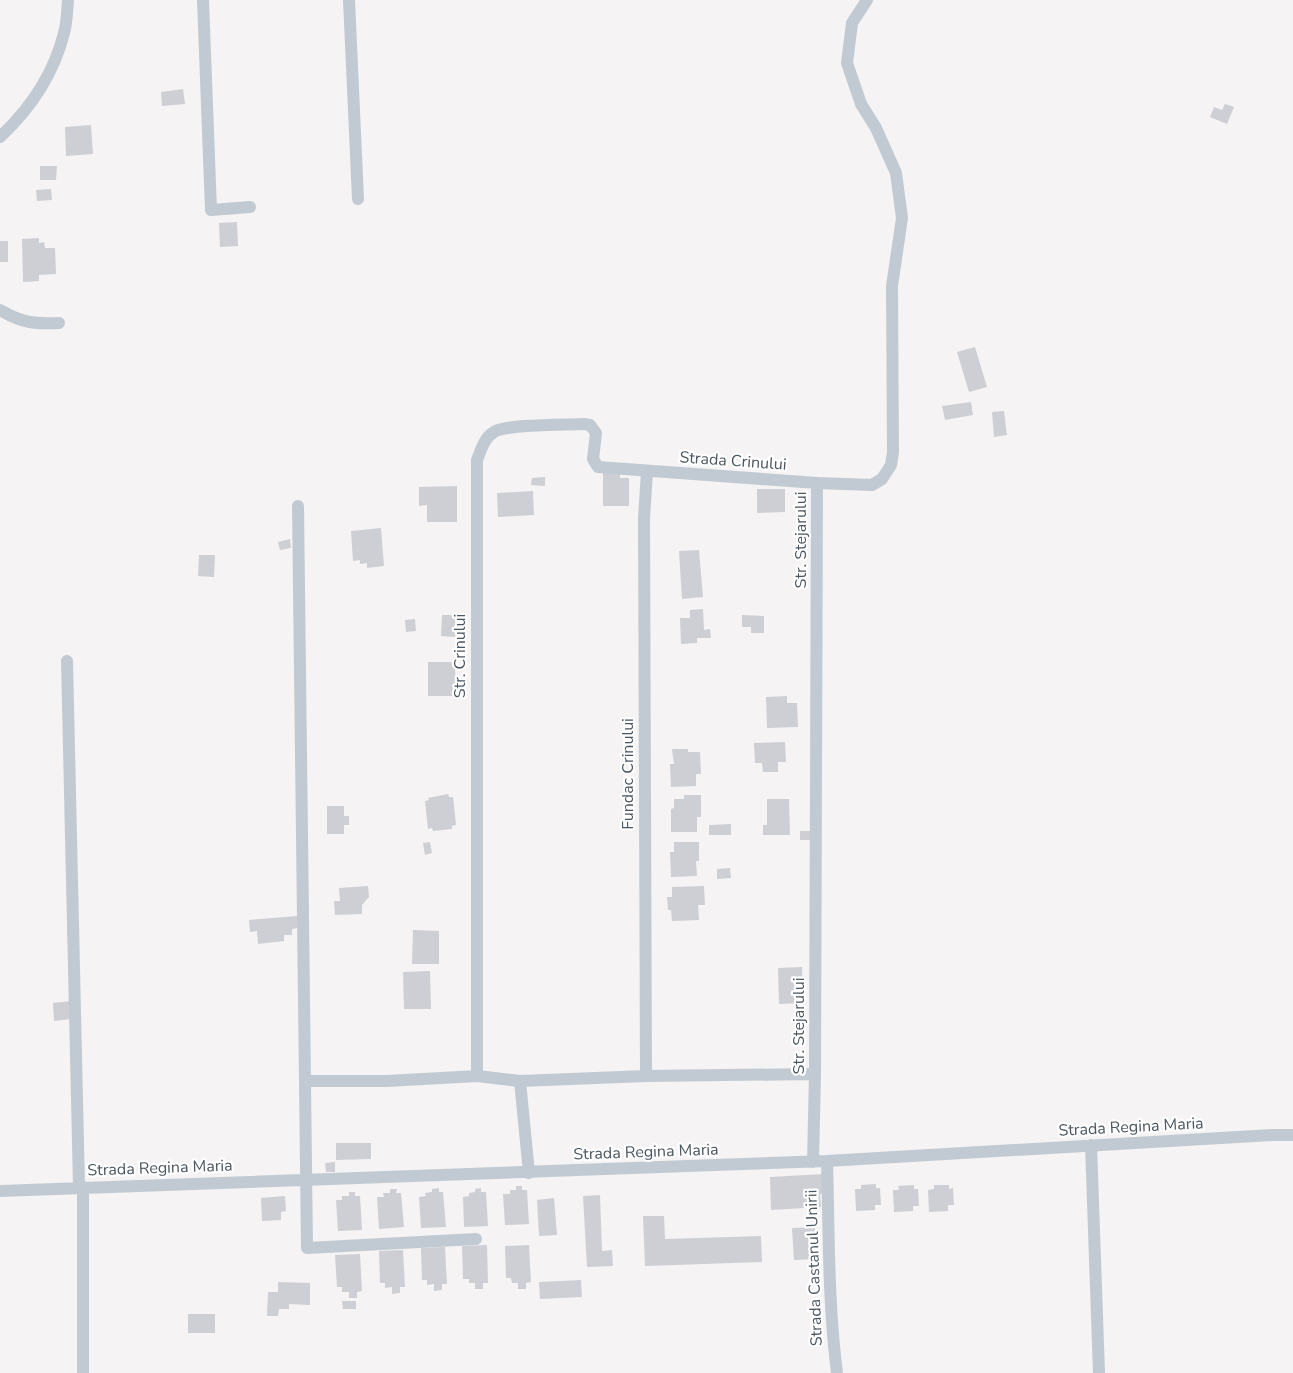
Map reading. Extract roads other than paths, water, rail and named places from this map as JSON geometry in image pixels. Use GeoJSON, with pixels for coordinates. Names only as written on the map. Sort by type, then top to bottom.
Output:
{"type":"FeatureCollection","features":[{"type":"Feature","properties":{"kind":"street"},"geometry":{"type":"LineString","coordinates":[[0,137],[31,104],[50,72],[65,32],[68,0]]}},
{"type":"Feature","properties":{"kind":"street"},"geometry":{"type":"LineString","coordinates":[[203,0],[211,210],[250,207]]}},
{"type":"Feature","properties":{"kind":"street"},"geometry":{"type":"LineString","coordinates":[[349,0],[358,199]]}},
{"type":"Feature","properties":{"kind":"street","name":"Str. Stejarului"},"geometry":{"type":"LineString","coordinates":[[813,1162],[817,483],[872,485],[882,479],[891,465],[893,452],[892,286],[902,218],[896,173],[876,128],[861,104],[847,63],[852,22],[867,0]]}},
{"type":"Feature","properties":{"kind":"street"},"geometry":{"type":"LineString","coordinates":[[0,310],[32,324],[59,323]]}},
{"type":"Feature","properties":{"kind":"street","name":"Str. Crinului"},"geometry":{"type":"LineString","coordinates":[[477,1077],[477,460],[483,444],[496,430],[584,424],[590,425],[596,433],[593,459],[598,467],[647,472]]}},
{"type":"Feature","properties":{"kind":"street","name":"Strada Crinului"},"geometry":{"type":"LineString","coordinates":[[647,472],[817,483]]}},
{"type":"Feature","properties":{"kind":"street","name":"Fundac Crinului"},"geometry":{"type":"LineString","coordinates":[[646,1076],[644,518],[647,472]]}},
{"type":"Feature","properties":{"kind":"street"},"geometry":{"type":"LineString","coordinates":[[298,506],[307,1248],[476,1239]]}},
{"type":"Feature","properties":{"kind":"street"},"geometry":{"type":"LineString","coordinates":[[67,661],[81,1187],[83,1373]]}},
{"type":"Feature","properties":{"kind":"street"},"geometry":{"type":"LineString","coordinates":[[306,1081],[387,1081],[477,1077],[520,1082],[646,1076],[815,1074]]}},
{"type":"Feature","properties":{"kind":"street"},"geometry":{"type":"LineString","coordinates":[[520,1082],[529,1173]]}},
{"type":"Feature","properties":{"kind":"street","name":"Strada Regina Maria"},"geometry":{"type":"LineString","coordinates":[[0,1191],[813,1162],[1293,1135]]}},
{"type":"Feature","properties":{"kind":"street"},"geometry":{"type":"LineString","coordinates":[[1091,1145],[1099,1373]]}},
{"type":"Feature","properties":{"kind":"street","name":"Strada Castanul Unirii"},"geometry":{"type":"LineString","coordinates":[[827,1161],[830,1281],[837,1373]]}}]}
